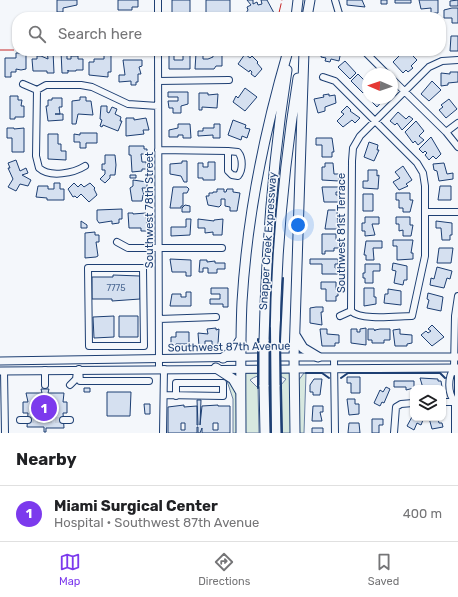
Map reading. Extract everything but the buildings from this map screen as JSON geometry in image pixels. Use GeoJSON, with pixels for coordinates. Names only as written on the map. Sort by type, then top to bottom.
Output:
{"type":"FeatureCollection","features":[{"type":"Feature","properties":{"kind":"highway"},"geometry":{"type":"LineString","coordinates":[[297,12],[298,0]]}},
{"type":"Feature","properties":{"kind":"highway"},"geometry":{"type":"LineString","coordinates":[[308,12],[310,0]]}},
{"type":"Feature","properties":{"kind":"highway"},"geometry":{"type":"LineString","coordinates":[[241,433],[243,285],[254,199],[273,104],[287,56]]}},
{"type":"Feature","properties":{"kind":"highway","name":"Snapper Creek Expressway"},"geometry":{"type":"LineString","coordinates":[[265,433],[264,341],[269,219],[288,56]]}},
{"type":"Feature","properties":{"kind":"highway","name":"Snapper Creek Expressway"},"geometry":{"type":"LineString","coordinates":[[276,433],[275,341],[277,267],[288,146],[302,56]]}},
{"type":"Feature","properties":{"kind":"highway"},"geometry":{"type":"LineString","coordinates":[[295,433],[294,357],[303,56]]}},
{"type":"Feature","properties":{"kind":"highway"},"geometry":{"type":"LineString","coordinates":[[295,334],[303,348],[318,358]]}},
{"type":"Feature","properties":{"kind":"highway"},"geometry":{"type":"LineString","coordinates":[[223,358],[234,350],[242,338]]}},
{"type":"Feature","properties":{"kind":"highway"},"geometry":{"type":"LineString","coordinates":[[216,368],[233,379],[241,394]]}},
{"type":"Feature","properties":{"kind":"main road","name":"Southwest 87th Avenue"},"geometry":{"type":"LineString","coordinates":[[2,361],[294,357],[456,357]]}},
{"type":"Feature","properties":{"kind":"main road"},"geometry":{"type":"LineString","coordinates":[[78,369],[80,359]]}},
{"type":"Feature","properties":{"kind":"main road"},"geometry":{"type":"LineString","coordinates":[[2,361],[2,371]]}},
{"type":"Feature","properties":{"kind":"main road","name":"Southwest 87th Avenue"},"geometry":{"type":"LineString","coordinates":[[2,371],[216,368],[456,368]]}},
{"type":"Feature","properties":{"kind":"street"},"geometry":{"type":"LineString","coordinates":[[158,0],[158,12]]}},
{"type":"Feature","properties":{"kind":"street"},"geometry":{"type":"LineString","coordinates":[[336,2],[339,12]]}},
{"type":"Feature","properties":{"kind":"street","name":"Southwest 78th Street"},"geometry":{"type":"LineString","coordinates":[[158,56],[159,359],[162,369],[165,395],[163,403],[163,433]]}},
{"type":"Feature","properties":{"kind":"street"},"geometry":{"type":"LineString","coordinates":[[369,56],[381,68]]}},
{"type":"Feature","properties":{"kind":"street"},"geometry":{"type":"LineString","coordinates":[[375,122],[434,64],[442,61],[458,60]]}},
{"type":"Feature","properties":{"kind":"street"},"geometry":{"type":"LineString","coordinates":[[323,77],[335,81],[420,168],[425,182],[425,256],[412,316],[363,316],[355,314],[351,311],[340,316]]}},
{"type":"Feature","properties":{"kind":"street"},"geometry":{"type":"LineString","coordinates":[[158,81],[229,80]]}},
{"type":"Feature","properties":{"kind":"street"},"geometry":{"type":"LineString","coordinates":[[23,84],[37,90]]}},
{"type":"Feature","properties":{"kind":"street"},"geometry":{"type":"LineString","coordinates":[[37,90],[46,84],[81,85],[92,87],[128,104],[158,106]]}},
{"type":"Feature","properties":{"kind":"street"},"geometry":{"type":"LineString","coordinates":[[398,85],[446,132],[458,147]]}},
{"type":"Feature","properties":{"kind":"street"},"geometry":{"type":"LineString","coordinates":[[37,90],[36,156],[39,168],[49,172],[68,172],[78,170],[85,166]]}},
{"type":"Feature","properties":{"kind":"street","name":"Southwest 81st Terrace"},"geometry":{"type":"LineString","coordinates":[[351,311],[352,155],[358,138],[375,122]]}},
{"type":"Feature","properties":{"kind":"street"},"geometry":{"type":"LineString","coordinates":[[446,132],[458,123]]}},
{"type":"Feature","properties":{"kind":"street"},"geometry":{"type":"LineString","coordinates":[[158,150],[228,151]]}},
{"type":"Feature","properties":{"kind":"street"},"geometry":{"type":"LineString","coordinates":[[425,212],[458,212]]}},
{"type":"Feature","properties":{"kind":"street"},"geometry":{"type":"LineString","coordinates":[[117,242],[128,248],[222,248]]}},
{"type":"Feature","properties":{"kind":"street"},"geometry":{"type":"LineString","coordinates":[[88,268],[143,268],[144,346],[116,346],[89,346],[88,268]]}},
{"type":"Feature","properties":{"kind":"street"},"geometry":{"type":"LineString","coordinates":[[455,433],[458,375],[456,368],[455,316],[458,296]]}},
{"type":"Feature","properties":{"kind":"street"},"geometry":{"type":"LineString","coordinates":[[159,318],[216,317]]}},
{"type":"Feature","properties":{"kind":"street"},"geometry":{"type":"LineString","coordinates":[[116,346],[116,359]]}},
{"type":"Feature","properties":{"kind":"street"},"geometry":{"type":"LineString","coordinates":[[334,358],[335,433]]}},
{"type":"Feature","properties":{"kind":"street"},"geometry":{"type":"LineString","coordinates":[[78,369],[80,381],[149,381]]}},
{"type":"Feature","properties":{"kind":"street"},"geometry":{"type":"LineString","coordinates":[[70,385],[76,379],[78,369]]}},
{"type":"Feature","properties":{"kind":"street"},"geometry":{"type":"LineString","coordinates":[[110,369],[110,381]]}},
{"type":"Feature","properties":{"kind":"street"},"geometry":{"type":"LineString","coordinates":[[45,370],[45,385]]}},
{"type":"Feature","properties":{"kind":"street"},"geometry":{"type":"LineString","coordinates":[[2,371],[5,433]]}},
{"type":"Feature","properties":{"kind":"street"},"geometry":{"type":"LineString","coordinates":[[165,395],[176,396],[223,396],[223,383],[176,383],[176,396]]}},
{"type":"Feature","properties":{"kind":"street"},"geometry":{"type":"LineString","coordinates":[[394,433],[394,413],[398,405],[410,403]]}},
{"type":"Feature","properties":{"kind":"street"},"geometry":{"type":"LineString","coordinates":[[20,420],[28,420]]}},
{"type":"Feature","properties":{"kind":"street"},"geometry":{"type":"LineString","coordinates":[[62,420],[70,420]]}},
{"type":"Feature","properties":{"kind":"shaded area"},"geometry":{"type":"Polygon","coordinates":[[[245,373],[291,373],[291,433],[282,433],[281,385],[286,379],[273,375],[263,375],[250,380],[258,388],[259,433],[244,433],[245,373]]]}},
{"type":"Feature","properties":{"kind":"shaded area"},"geometry":{"type":"Polygon","coordinates":[[[304,373],[306,373],[304,433],[299,433],[298,381],[304,373]]]}},
{"type":"Feature","properties":{"kind":"shaded area"},"geometry":{"type":"Polygon","coordinates":[[[227,381],[236,387],[238,433],[233,433],[233,399],[227,381]]]}},
{"type":"Feature","properties":{"kind":"tunnel"},"geometry":{"type":"LineString","coordinates":[[28,420],[63,420]]}},
{"type":"Feature","properties":{"kind":"wall"},"geometry":{"type":"LineString","coordinates":[[282,433],[280,341],[283,278]]}},
{"type":"Feature","properties":{"kind":"wall"},"geometry":{"type":"LineString","coordinates":[[270,328],[271,433]]}},
{"type":"Feature","properties":{"kind":"wall"},"geometry":{"type":"LineString","coordinates":[[258,339],[258,388]]}},
{"type":"Feature","properties":{"kind":"wall"},"geometry":{"type":"LineString","coordinates":[[306,373],[322,373],[329,378]]}},
{"type":"Feature","properties":{"kind":"wall"},"geometry":{"type":"LineString","coordinates":[[341,378],[348,373],[440,373],[445,378]]}},
{"type":"Feature","properties":{"kind":"power"},"geometry":{"type":"LineString","coordinates":[[279,12],[282,0]]}},
{"type":"Feature","properties":{"kind":"power"},"geometry":{"type":"LineString","coordinates":[[0,50],[12,50]]}},
{"type":"Feature","properties":{"kind":"place","name":"Miami Surgical Center"},"geometry":{"type":"Point","coordinates":[44,408]}}]}
